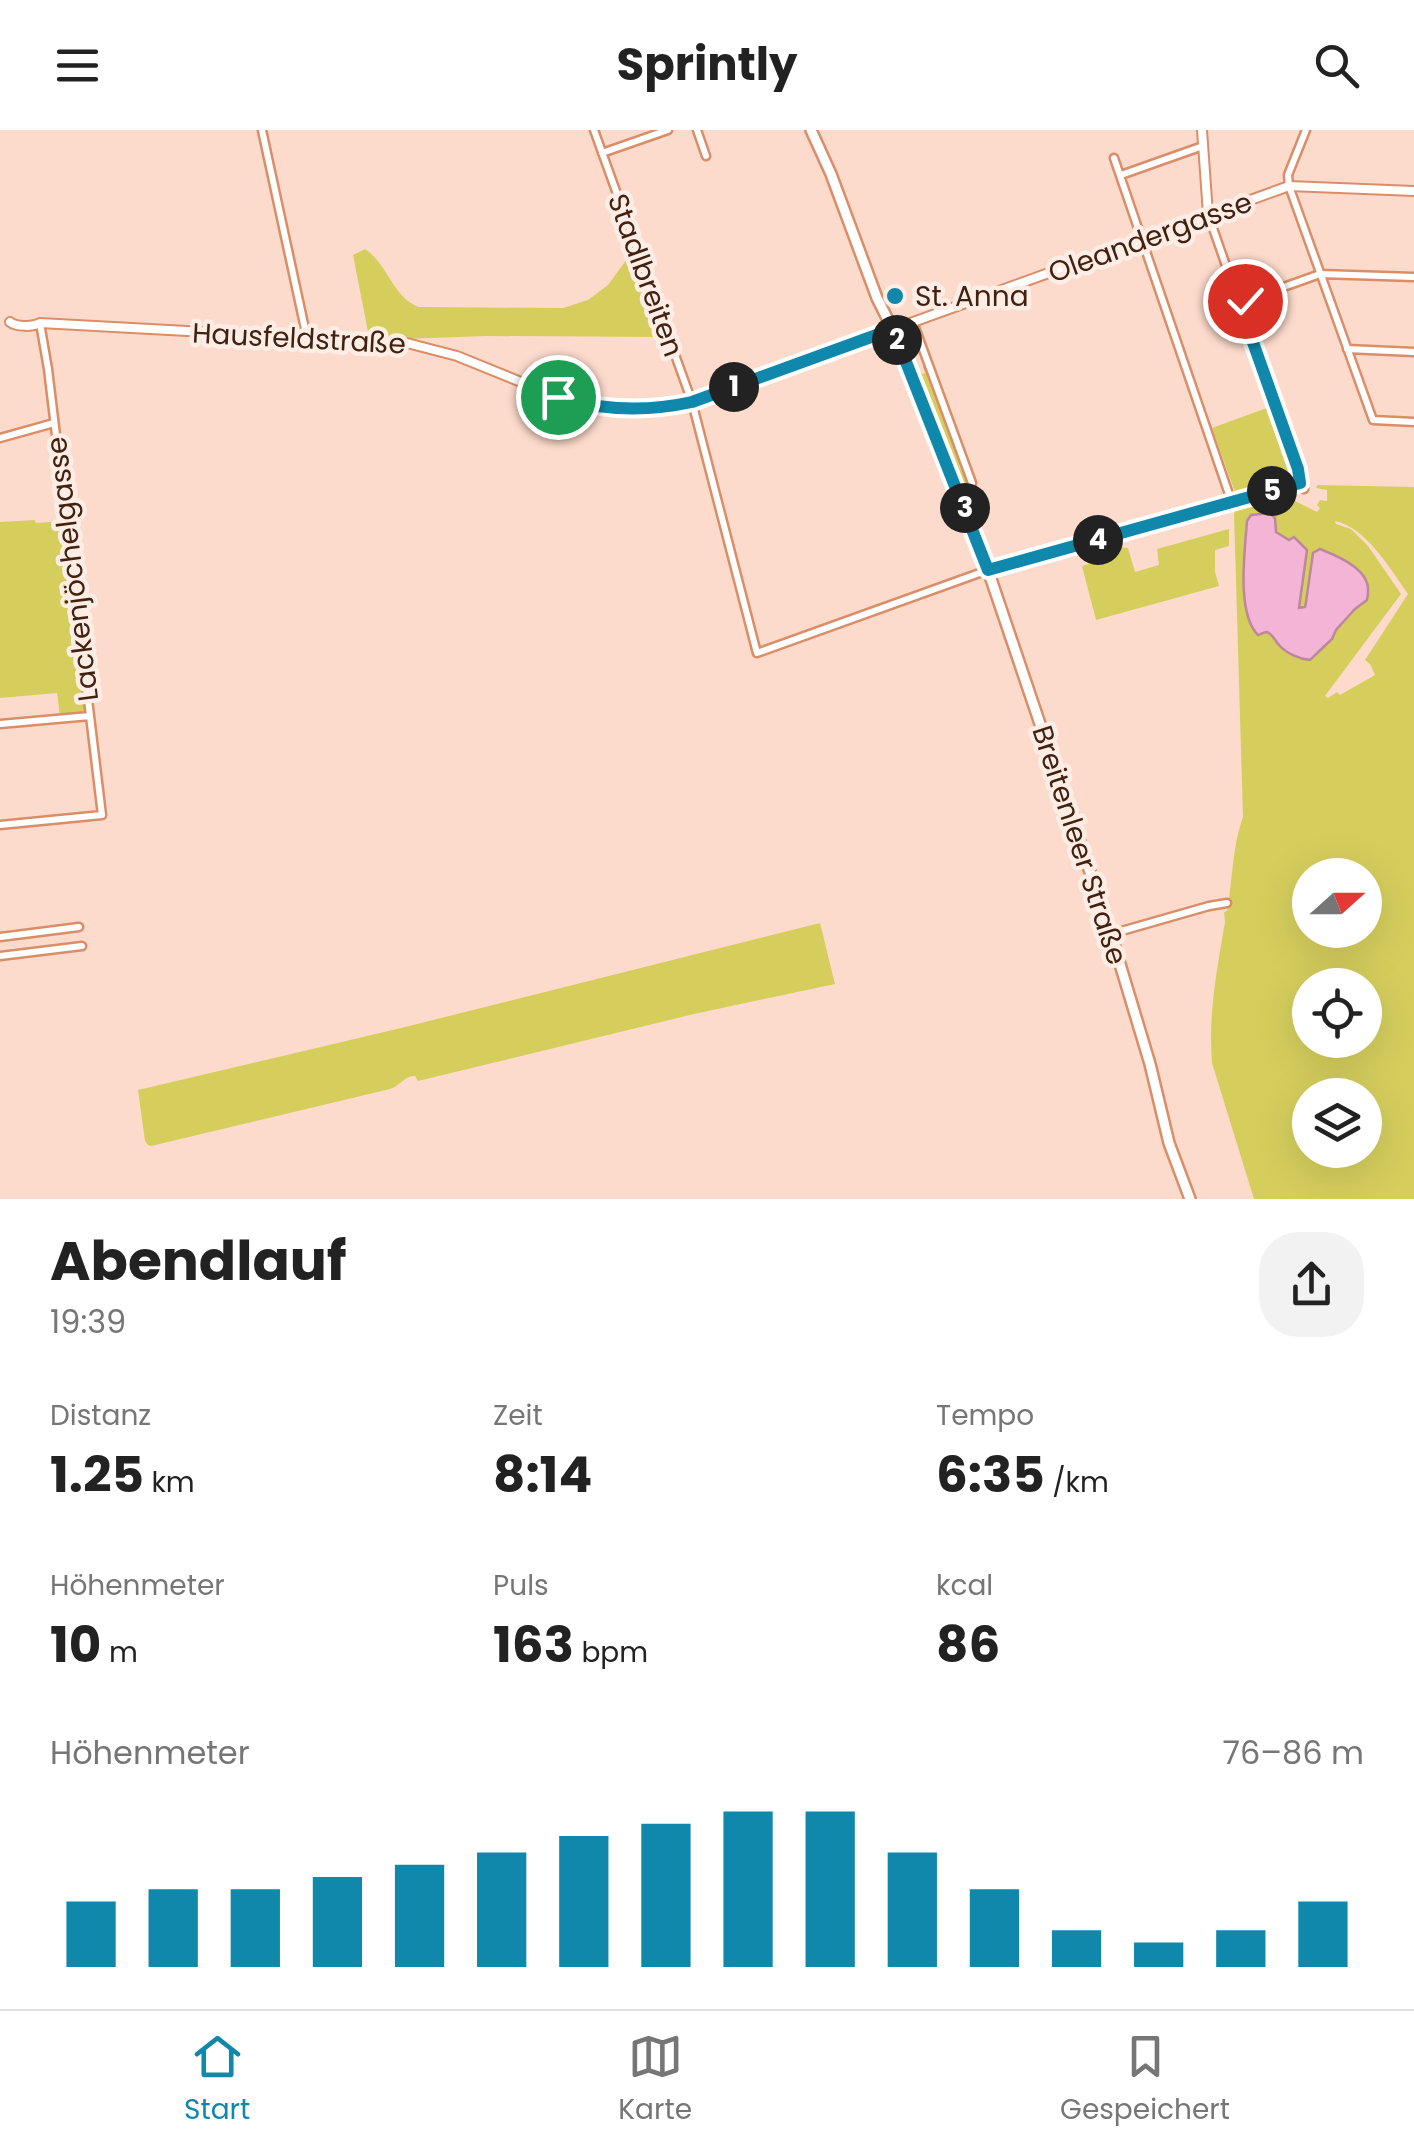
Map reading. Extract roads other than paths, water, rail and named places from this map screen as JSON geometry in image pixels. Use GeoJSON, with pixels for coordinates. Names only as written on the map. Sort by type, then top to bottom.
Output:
{"type":"FeatureCollection","features":[{"type":"Feature","properties":{"kind":"main road","name":"Breitenleer Straße"},"geometry":{"type":"LineString","coordinates":[[811,130],[988,570],[1110,934],[1150,1064],[1168,1142],[1190,1199]]}},
{"type":"Feature","properties":{"kind":"street"},"geometry":{"type":"LineString","coordinates":[[262,130],[307,338]]}},
{"type":"Feature","properties":{"kind":"street","name":"Stadlbreiten"},"geometry":{"type":"LineString","coordinates":[[594,130],[692,402],[757,653],[988,570]]}},
{"type":"Feature","properties":{"kind":"street"},"geometry":{"type":"LineString","coordinates":[[602,153],[668,130]]}},
{"type":"Feature","properties":{"kind":"street"},"geometry":{"type":"LineString","coordinates":[[697,130],[706,156]]}},
{"type":"Feature","properties":{"kind":"street"},"geometry":{"type":"LineString","coordinates":[[988,570],[1302,486],[1208,214],[1202,130]]}},
{"type":"Feature","properties":{"kind":"street"},"geometry":{"type":"LineString","coordinates":[[1306,130],[1288,175],[1289,186],[1372,420],[1414,422]]}},
{"type":"Feature","properties":{"kind":"street"},"geometry":{"type":"LineString","coordinates":[[1120,175],[1203,146]]}},
{"type":"Feature","properties":{"kind":"street"},"geometry":{"type":"LineString","coordinates":[[1114,158],[1232,503]]}},
{"type":"Feature","properties":{"kind":"street","name":"Oleandergasse"},"geometry":{"type":"LineString","coordinates":[[893,329],[1289,186],[1414,190]]}},
{"type":"Feature","properties":{"kind":"street"},"geometry":{"type":"LineString","coordinates":[[1239,303],[1320,274],[1414,277]]}},
{"type":"Feature","properties":{"kind":"street","name":"Hausfeldstraße"},"geometry":{"type":"LineString","coordinates":[[5,322],[406,343],[432,348],[558,397],[592,406],[640,410],[692,402],[893,329]]}},
{"type":"Feature","properties":{"kind":"street","name":"Breitenleer Straße"},"geometry":{"type":"LineString","coordinates":[[913,322],[972,483],[968,491],[959,494]]}},
{"type":"Feature","properties":{"kind":"street","name":"Lackenjöchelgasse"},"geometry":{"type":"LineString","coordinates":[[0,825],[102,815],[40,323]]}},
{"type":"Feature","properties":{"kind":"street"},"geometry":{"type":"LineString","coordinates":[[1347,349],[1414,352]]}},
{"type":"Feature","properties":{"kind":"street"},"geometry":{"type":"LineString","coordinates":[[0,438],[54,423]]}},
{"type":"Feature","properties":{"kind":"street"},"geometry":{"type":"LineString","coordinates":[[0,724],[90,716]]}},
{"type":"Feature","properties":{"kind":"street"},"geometry":{"type":"LineString","coordinates":[[1110,934],[1227,903]]}},
{"type":"Feature","properties":{"kind":"street"},"geometry":{"type":"LineString","coordinates":[[0,937],[79,927]]}},
{"type":"Feature","properties":{"kind":"street"},"geometry":{"type":"LineString","coordinates":[[0,956],[82,946]]}},
{"type":"Feature","properties":{"kind":"place","name":"St. Anna"},"geometry":{"type":"Point","coordinates":[895,296]}}]}
